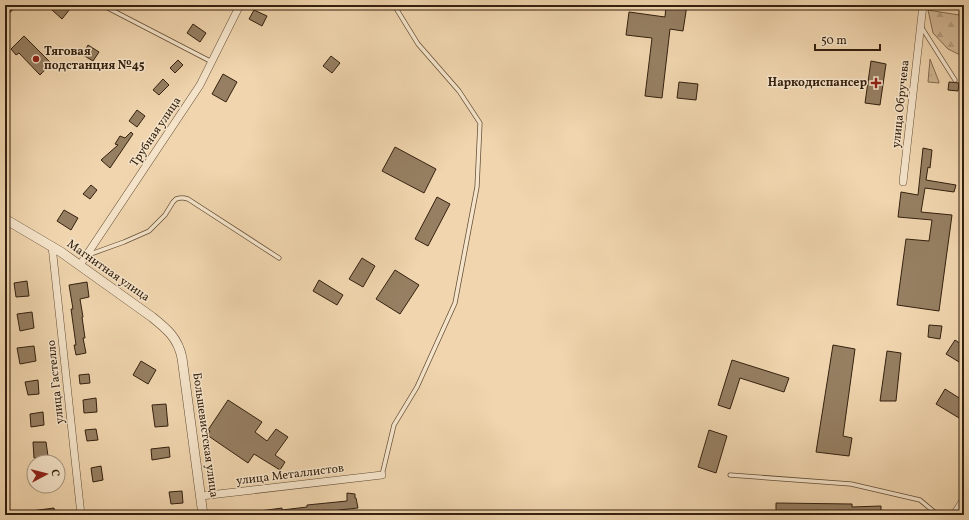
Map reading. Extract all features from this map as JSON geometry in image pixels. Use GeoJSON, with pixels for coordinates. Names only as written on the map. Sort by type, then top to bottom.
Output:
{"type":"FeatureCollection","features":[{"type":"Feature","properties":{"kind":"main road"},"geometry":{"type":"LineString","coordinates":[[5,8],[8,5]]}},
{"type":"Feature","properties":{"kind":"street","name":"Трубная улица"},"geometry":{"type":"LineString","coordinates":[[80,265],[200,85],[240,5]]}},
{"type":"Feature","properties":{"kind":"street","name":"улица Обручева"},"geometry":{"type":"LineString","coordinates":[[903,182],[924,5]]}},
{"type":"Feature","properties":{"kind":"street","name":"Магнитная улица"},"geometry":{"type":"LineString","coordinates":[[5,219],[62,252],[165,327],[180,348],[182,358]]}},
{"type":"Feature","properties":{"kind":"street","name":"улица Гастелло"},"geometry":{"type":"LineString","coordinates":[[52,246],[81,515]]}},
{"type":"Feature","properties":{"kind":"street","name":"Большевистская улица"},"geometry":{"type":"LineString","coordinates":[[182,358],[203,515]]}},
{"type":"Feature","properties":{"kind":"street","name":"улица Металлистов"},"geometry":{"type":"LineString","coordinates":[[201,496],[382,475]]}},
{"type":"Feature","properties":{"kind":"street"},"geometry":{"type":"LineString","coordinates":[[954,515],[964,499]]}},
{"type":"Feature","properties":{"kind":"lane"},"geometry":{"type":"LineString","coordinates":[[102,5],[212,62]]}},
{"type":"Feature","properties":{"kind":"lane"},"geometry":{"type":"LineString","coordinates":[[382,475],[394,426],[417,387],[455,303],[476,187],[480,123],[459,91],[418,44],[394,5]]}},
{"type":"Feature","properties":{"kind":"lane"},"geometry":{"type":"LineString","coordinates":[[921,28],[955,80]]}},
{"type":"Feature","properties":{"kind":"lane"},"geometry":{"type":"LineString","coordinates":[[86,256],[124,242],[149,230],[165,215],[173,202],[180,198],[188,199],[279,258]]}},
{"type":"Feature","properties":{"kind":"lane"},"geometry":{"type":"LineString","coordinates":[[730,475],[851,484],[920,500],[938,515]]}},
{"type":"Feature","properties":{"kind":"green space"},"geometry":{"type":"Polygon","coordinates":[[[960,5],[964,5],[964,57],[948,49],[933,33],[928,10],[959,15],[960,5]]]}},
{"type":"Feature","properties":{"kind":"green space"},"geometry":{"type":"Polygon","coordinates":[[[930,59],[939,82],[939,83],[928,82],[930,59]]]}},
{"type":"Feature","properties":{"kind":"building"},"geometry":{"type":"Polygon","coordinates":[[[56,5],[65,5],[70,9],[62,19],[52,10],[56,5]]]}},
{"type":"Feature","properties":{"kind":"building"},"geometry":{"type":"Polygon","coordinates":[[[666,5],[687,5],[683,31],[670,29],[662,98],[645,96],[652,38],[626,35],[629,12],[665,17],[666,5]]]}},
{"type":"Feature","properties":{"kind":"building"},"geometry":{"type":"Polygon","coordinates":[[[254,10],[267,16],[262,26],[249,19],[254,10]]]}},
{"type":"Feature","properties":{"kind":"building"},"geometry":{"type":"Polygon","coordinates":[[[193,24],[206,33],[200,42],[187,33],[193,24]]]}},
{"type":"Feature","properties":{"kind":"building","name":"Тяговая подстанция №45"},"geometry":{"type":"Polygon","coordinates":[[[24,36],[51,63],[40,75],[19,53],[16,55],[11,49],[24,36]]]}},
{"type":"Feature","properties":{"kind":"building"},"geometry":{"type":"Polygon","coordinates":[[[88,45],[99,52],[93,61],[83,55],[88,45]]]}},
{"type":"Feature","properties":{"kind":"building"},"geometry":{"type":"Polygon","coordinates":[[[331,56],[340,63],[332,73],[323,66],[331,56]]]}},
{"type":"Feature","properties":{"kind":"building"},"geometry":{"type":"Polygon","coordinates":[[[178,60],[183,65],[175,73],[170,68],[178,60]]]}},
{"type":"Feature","properties":{"kind":"building","name":"Наркодиспансер"},"geometry":{"type":"Polygon","coordinates":[[[871,61],[886,64],[880,105],[865,103],[871,61]]]}},
{"type":"Feature","properties":{"kind":"building"},"geometry":{"type":"Polygon","coordinates":[[[223,74],[237,82],[226,102],[212,94],[223,74]]]}},
{"type":"Feature","properties":{"kind":"building"},"geometry":{"type":"Polygon","coordinates":[[[163,79],[169,85],[159,95],[153,90],[163,79]]]}},
{"type":"Feature","properties":{"kind":"building"},"geometry":{"type":"Polygon","coordinates":[[[679,82],[698,84],[696,100],[677,98],[679,82]]]}},
{"type":"Feature","properties":{"kind":"building"},"geometry":{"type":"Polygon","coordinates":[[[949,82],[959,83],[958,91],[948,90],[949,82]]]}},
{"type":"Feature","properties":{"kind":"building"},"geometry":{"type":"Polygon","coordinates":[[[137,110],[145,116],[137,127],[129,121],[137,110]]]}},
{"type":"Feature","properties":{"kind":"building"},"geometry":{"type":"Polygon","coordinates":[[[131,132],[133,134],[110,168],[101,160],[118,145],[115,144],[120,136],[125,138],[131,132]]]}},
{"type":"Feature","properties":{"kind":"building"},"geometry":{"type":"Polygon","coordinates":[[[395,147],[436,169],[424,193],[382,171],[395,147]]]}},
{"type":"Feature","properties":{"kind":"building"},"geometry":{"type":"Polygon","coordinates":[[[923,148],[932,150],[930,168],[928,167],[926,180],[956,185],[954,192],[925,188],[921,212],[952,215],[939,311],[897,305],[906,239],[929,241],[932,220],[898,217],[901,192],[918,195],[923,148]]]}},
{"type":"Feature","properties":{"kind":"building"},"geometry":{"type":"Polygon","coordinates":[[[91,185],[97,190],[90,199],[83,194],[91,185]]]}},
{"type":"Feature","properties":{"kind":"building"},"geometry":{"type":"Polygon","coordinates":[[[437,197],[450,204],[428,246],[415,239],[437,197]]]}},
{"type":"Feature","properties":{"kind":"building"},"geometry":{"type":"Polygon","coordinates":[[[64,210],[78,218],[71,230],[57,221],[64,210]]]}},
{"type":"Feature","properties":{"kind":"building"},"geometry":{"type":"Polygon","coordinates":[[[362,258],[375,266],[363,287],[349,279],[362,258]]]}},
{"type":"Feature","properties":{"kind":"building"},"geometry":{"type":"Polygon","coordinates":[[[395,270],[419,285],[400,314],[376,299],[395,270]]]}},
{"type":"Feature","properties":{"kind":"building"},"geometry":{"type":"Polygon","coordinates":[[[319,280],[343,295],[337,305],[313,291],[319,280]]]}},
{"type":"Feature","properties":{"kind":"building"},"geometry":{"type":"Polygon","coordinates":[[[27,281],[29,296],[16,297],[14,283],[27,281]]]}},
{"type":"Feature","properties":{"kind":"building"},"geometry":{"type":"Polygon","coordinates":[[[87,282],[89,297],[80,299],[85,338],[83,338],[86,353],[76,355],[71,309],[73,309],[69,285],[87,282]]]}},
{"type":"Feature","properties":{"kind":"building"},"geometry":{"type":"Polygon","coordinates":[[[32,312],[34,328],[20,331],[17,314],[32,312]]]}},
{"type":"Feature","properties":{"kind":"building"},"geometry":{"type":"Polygon","coordinates":[[[929,325],[942,326],[940,339],[928,337],[929,325]]]}},
{"type":"Feature","properties":{"kind":"building"},"geometry":{"type":"Polygon","coordinates":[[[955,340],[964,346],[964,365],[946,354],[955,340]]]}},
{"type":"Feature","properties":{"kind":"building"},"geometry":{"type":"Polygon","coordinates":[[[833,345],[855,349],[843,436],[852,438],[849,456],[816,452],[833,345]]]}},
{"type":"Feature","properties":{"kind":"building"},"geometry":{"type":"Polygon","coordinates":[[[34,346],[36,361],[20,364],[17,348],[34,346]]]}},
{"type":"Feature","properties":{"kind":"building"},"geometry":{"type":"Polygon","coordinates":[[[887,351],[901,353],[896,401],[880,401],[887,351]]]}},
{"type":"Feature","properties":{"kind":"building"},"geometry":{"type":"Polygon","coordinates":[[[732,360],[789,378],[784,392],[740,378],[730,409],[718,405],[732,360]]]}},
{"type":"Feature","properties":{"kind":"building"},"geometry":{"type":"Polygon","coordinates":[[[141,361],[156,370],[148,384],[133,375],[141,361]]]}},
{"type":"Feature","properties":{"kind":"building"},"geometry":{"type":"Polygon","coordinates":[[[89,374],[90,383],[80,384],[79,375],[89,374]]]}},
{"type":"Feature","properties":{"kind":"building"},"geometry":{"type":"Polygon","coordinates":[[[38,380],[39,394],[28,395],[25,382],[38,380]]]}},
{"type":"Feature","properties":{"kind":"building"},"geometry":{"type":"Polygon","coordinates":[[[945,389],[964,401],[964,421],[936,404],[945,389]]]}},
{"type":"Feature","properties":{"kind":"building"},"geometry":{"type":"Polygon","coordinates":[[[96,398],[97,412],[84,413],[83,400],[96,398]]]}},
{"type":"Feature","properties":{"kind":"building"},"geometry":{"type":"Polygon","coordinates":[[[228,400],[262,422],[255,432],[267,441],[276,429],[288,437],[275,455],[285,462],[280,470],[254,454],[248,463],[207,435],[210,431],[208,430],[228,400]]]}},
{"type":"Feature","properties":{"kind":"building"},"geometry":{"type":"Polygon","coordinates":[[[166,404],[168,426],[155,427],[152,405],[166,404]]]}},
{"type":"Feature","properties":{"kind":"building"},"geometry":{"type":"Polygon","coordinates":[[[43,412],[44,425],[31,427],[30,414],[43,412]]]}},
{"type":"Feature","properties":{"kind":"building"},"geometry":{"type":"Polygon","coordinates":[[[96,429],[98,440],[87,441],[85,430],[96,429]]]}},
{"type":"Feature","properties":{"kind":"building"},"geometry":{"type":"Polygon","coordinates":[[[709,430],[727,436],[716,473],[698,467],[709,430]]]}},
{"type":"Feature","properties":{"kind":"building"},"geometry":{"type":"Polygon","coordinates":[[[33,442],[46,442],[48,454],[34,454],[33,442]]]}},
{"type":"Feature","properties":{"kind":"building"},"geometry":{"type":"Polygon","coordinates":[[[169,447],[170,457],[152,460],[151,449],[169,447]]]}},
{"type":"Feature","properties":{"kind":"building"},"geometry":{"type":"Polygon","coordinates":[[[101,466],[103,480],[93,482],[91,468],[101,466]]]}},
{"type":"Feature","properties":{"kind":"building"},"geometry":{"type":"Polygon","coordinates":[[[182,491],[183,503],[171,504],[169,492],[182,491]]]}},
{"type":"Feature","properties":{"kind":"building"},"geometry":{"type":"Polygon","coordinates":[[[347,493],[355,494],[358,508],[339,510],[339,512],[309,515],[260,515],[260,511],[282,508],[282,510],[307,507],[307,505],[347,501],[347,493]]]}},
{"type":"Feature","properties":{"kind":"building"},"geometry":{"type":"Polygon","coordinates":[[[776,503],[852,504],[852,507],[881,506],[881,515],[776,515],[776,503]]]}},
{"type":"Feature","properties":{"kind":"building"},"geometry":{"type":"Polygon","coordinates":[[[54,508],[55,515],[31,515],[31,511],[54,508]]]}},
{"type":"Feature","properties":{"kind":"place","name":"Тяговая подстанция №45"},"geometry":{"type":"Point","coordinates":[36,59]}},
{"type":"Feature","properties":{"kind":"place","name":"Наркодиспансер"},"geometry":{"type":"Point","coordinates":[876,83]}}]}
